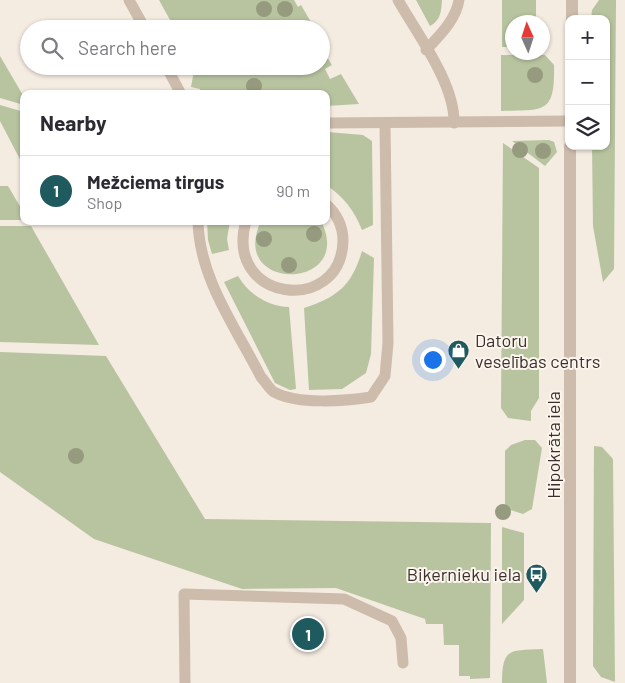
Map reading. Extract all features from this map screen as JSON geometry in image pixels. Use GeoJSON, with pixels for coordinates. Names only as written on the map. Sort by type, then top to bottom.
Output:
{"type":"FeatureCollection","features":[{"type":"Feature","properties":{"kind":"street"},"geometry":{"type":"LineString","coordinates":[[572,0],[572,15]]}},
{"type":"Feature","properties":{"kind":"street","name":"Hipokrāta iela"},"geometry":{"type":"LineString","coordinates":[[570,150],[570,683]]}},
{"type":"Feature","properties":{"kind":"lane"},"geometry":{"type":"LineString","coordinates":[[129,0],[140,20]]}},
{"type":"Feature","properties":{"kind":"lane"},"geometry":{"type":"LineString","coordinates":[[398,0],[447,85],[454,108],[454,123]]}},
{"type":"Feature","properties":{"kind":"lane"},"geometry":{"type":"LineString","coordinates":[[426,50],[446,28],[458,7],[459,0]]}},
{"type":"Feature","properties":{"kind":"lane"},"geometry":{"type":"LineString","coordinates":[[171,75],[179,90]]}},
{"type":"Feature","properties":{"kind":"lane"},"geometry":{"type":"LineString","coordinates":[[330,123],[565,121]]}},
{"type":"Feature","properties":{"kind":"lane"},"geometry":{"type":"LineString","coordinates":[[198,225],[198,242],[208,276],[261,377],[274,391],[295,398],[337,400],[371,397],[385,376],[388,343],[385,124]]}},
{"type":"Feature","properties":{"kind":"lane"},"geometry":{"type":"LineString","coordinates":[[245,225],[242,245],[245,258],[258,278],[269,286],[280,290],[308,289],[321,283],[331,274],[339,262],[343,234],[339,221],[330,209]]}},
{"type":"Feature","properties":{"kind":"lane"},"geometry":{"type":"LineString","coordinates":[[186,683],[184,594],[344,599],[392,621],[401,638],[402,662]]}},
{"type":"Feature","properties":{"kind":"green space"},"geometry":{"type":"Polygon","coordinates":[[[159,0],[294,0],[298,7],[301,5],[310,20],[170,20],[159,0]]]}},
{"type":"Feature","properties":{"kind":"green space"},"geometry":{"type":"Polygon","coordinates":[[[416,0],[442,0],[441,12],[434,24],[430,26],[416,0]]]}},
{"type":"Feature","properties":{"kind":"green space"},"geometry":{"type":"Polygon","coordinates":[[[502,0],[536,0],[536,15],[505,15],[505,47],[502,47],[502,0]]]}},
{"type":"Feature","properties":{"kind":"green space"},"geometry":{"type":"Polygon","coordinates":[[[599,0],[616,0],[614,269],[603,282],[593,226],[592,150],[610,150],[610,15],[591,15],[592,10],[599,0]]]}},
{"type":"Feature","properties":{"kind":"green space"},"geometry":{"type":"Polygon","coordinates":[[[501,55],[505,55],[505,60],[550,60],[554,65],[554,81],[549,101],[537,109],[501,111],[501,55]]]}},
{"type":"Feature","properties":{"kind":"green space"},"geometry":{"type":"Polygon","coordinates":[[[0,56],[20,90],[20,104],[0,98],[0,56]]]}},
{"type":"Feature","properties":{"kind":"green space"},"geometry":{"type":"Polygon","coordinates":[[[341,74],[359,104],[330,106],[330,90],[200,90],[191,87],[193,75],[328,75],[330,79],[341,74]]]}},
{"type":"Feature","properties":{"kind":"green space"},"geometry":{"type":"Polygon","coordinates":[[[0,105],[20,111],[20,159],[0,121],[0,105]]]}},
{"type":"Feature","properties":{"kind":"green space"},"geometry":{"type":"Polygon","coordinates":[[[330,132],[363,135],[372,141],[373,225],[362,230],[348,204],[330,188],[330,132]]]}},
{"type":"Feature","properties":{"kind":"green space"},"geometry":{"type":"Polygon","coordinates":[[[549,140],[554,142],[557,152],[545,166],[512,141],[549,140]]]}},
{"type":"Feature","properties":{"kind":"green space"},"geometry":{"type":"Polygon","coordinates":[[[503,143],[539,168],[539,398],[531,411],[531,421],[508,418],[501,408],[503,143]]]}},
{"type":"Feature","properties":{"kind":"green space"},"geometry":{"type":"Polygon","coordinates":[[[0,186],[8,186],[20,206],[20,220],[0,220],[0,186]]]}},
{"type":"Feature","properties":{"kind":"green space"},"geometry":{"type":"Polygon","coordinates":[[[207,225],[229,225],[227,239],[229,250],[212,254],[208,240],[207,225]]]}},
{"type":"Feature","properties":{"kind":"green space"},"geometry":{"type":"Polygon","coordinates":[[[260,225],[322,225],[327,244],[322,261],[308,271],[291,274],[274,271],[261,261],[255,245],[260,225]]]}},
{"type":"Feature","properties":{"kind":"green space"},"geometry":{"type":"Polygon","coordinates":[[[0,226],[31,226],[99,345],[0,342],[0,226]]]}},
{"type":"Feature","properties":{"kind":"green space"},"geometry":{"type":"Polygon","coordinates":[[[362,251],[374,258],[371,354],[366,373],[342,389],[309,390],[304,308],[326,299],[342,288],[354,273],[362,251]]]}},
{"type":"Feature","properties":{"kind":"green space"},"geometry":{"type":"Polygon","coordinates":[[[238,276],[253,294],[274,305],[289,307],[296,389],[290,390],[275,383],[224,282],[238,276]]]}},
{"type":"Feature","properties":{"kind":"green space"},"geometry":{"type":"Polygon","coordinates":[[[0,352],[106,356],[205,519],[491,523],[490,678],[470,679],[470,676],[459,676],[459,645],[444,645],[443,624],[426,624],[425,619],[336,588],[242,589],[94,539],[0,472],[0,352]]]}},
{"type":"Feature","properties":{"kind":"green space"},"geometry":{"type":"Polygon","coordinates":[[[525,440],[535,440],[542,448],[532,509],[523,514],[507,509],[505,505],[505,451],[511,445],[525,440]]]}},
{"type":"Feature","properties":{"kind":"green space"},"geometry":{"type":"Polygon","coordinates":[[[594,446],[602,447],[613,459],[615,682],[601,677],[593,666],[594,446]]]}},
{"type":"Feature","properties":{"kind":"green space"},"geometry":{"type":"Polygon","coordinates":[[[502,527],[524,533],[524,600],[502,624],[502,527]]]}},
{"type":"Feature","properties":{"kind":"green space"},"geometry":{"type":"Polygon","coordinates":[[[543,649],[547,683],[502,683],[504,662],[511,653],[543,649]]]}},
{"type":"Feature","properties":{"kind":"place","name":"Datoru veselības centrs"},"geometry":{"type":"Point","coordinates":[459,369]}},
{"type":"Feature","properties":{"kind":"place","name":"Biķernieku iela"},"geometry":{"type":"Point","coordinates":[537,593]}},
{"type":"Feature","properties":{"kind":"place","name":"Mežciema tirgus"},"geometry":{"type":"Point","coordinates":[308,634]}}]}
